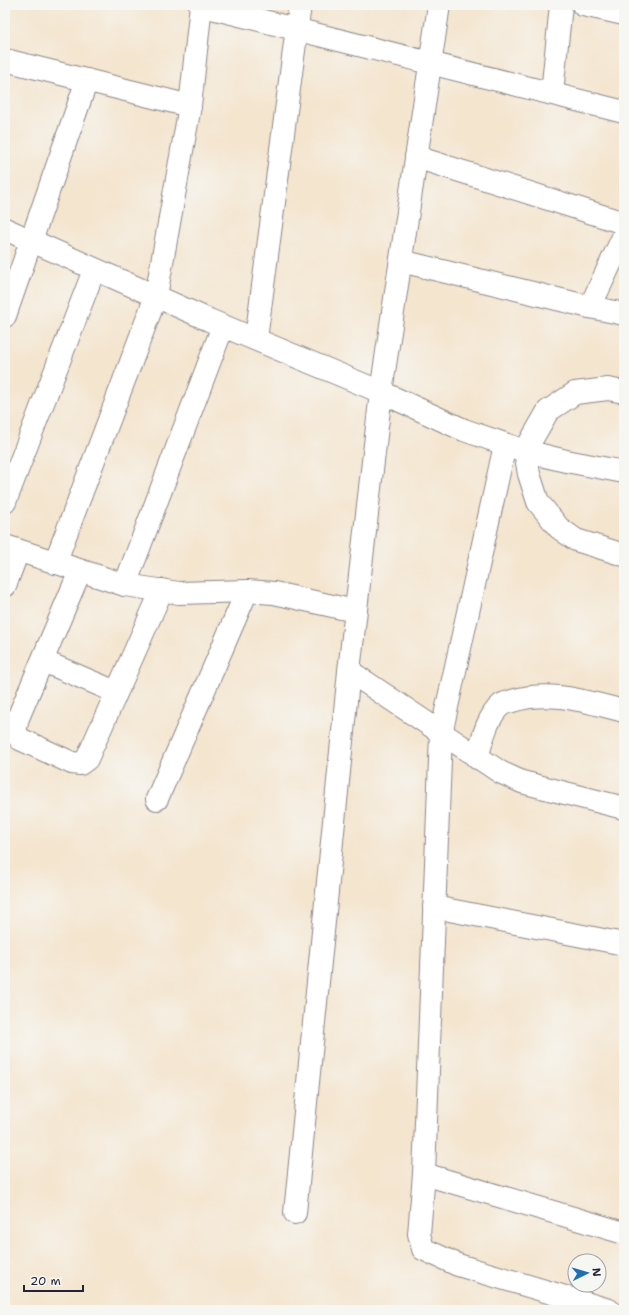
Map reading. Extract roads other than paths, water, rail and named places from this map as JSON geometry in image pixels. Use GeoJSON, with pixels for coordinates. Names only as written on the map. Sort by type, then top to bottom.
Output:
{"type":"FeatureCollection","features":[{"type":"Feature","properties":{"kind":"street"},"geometry":{"type":"LineString","coordinates":[[55,563],[156,296],[190,106],[201,5],[624,112]]}},
{"type":"Feature","properties":{"kind":"street"},"geometry":{"type":"LineString","coordinates":[[256,339],[300,5]]}},
{"type":"Feature","properties":{"kind":"street"},"geometry":{"type":"LineString","coordinates":[[295,1213],[355,612],[381,392],[439,5]]}},
{"type":"Feature","properties":{"kind":"street"},"geometry":{"type":"LineString","coordinates":[[552,93],[560,5]]}},
{"type":"Feature","properties":{"kind":"street"},"geometry":{"type":"LineString","coordinates":[[583,5],[624,14]]}},
{"type":"Feature","properties":{"kind":"street"},"geometry":{"type":"LineString","coordinates":[[5,60],[190,106]]}},
{"type":"Feature","properties":{"kind":"street"},"geometry":{"type":"LineString","coordinates":[[5,316],[32,242],[87,80]]}},
{"type":"Feature","properties":{"kind":"street"},"geometry":{"type":"LineString","coordinates":[[416,158],[624,223]]}},
{"type":"Feature","properties":{"kind":"street"},"geometry":{"type":"LineString","coordinates":[[5,230],[223,326],[381,392],[464,430],[515,448],[566,461],[624,472]]}},
{"type":"Feature","properties":{"kind":"street"},"geometry":{"type":"LineString","coordinates":[[590,307],[624,235]]}},
{"type":"Feature","properties":{"kind":"street"},"geometry":{"type":"LineString","coordinates":[[401,261],[624,314]]}},
{"type":"Feature","properties":{"kind":"street"},"geometry":{"type":"LineString","coordinates":[[5,502],[94,270]]}},
{"type":"Feature","properties":{"kind":"street"},"geometry":{"type":"LineString","coordinates":[[125,585],[223,326]]}},
{"type":"Feature","properties":{"kind":"street"},"geometry":{"type":"LineString","coordinates":[[609,1310],[458,1265],[424,1249],[419,1234],[424,1174],[441,734],[515,448],[548,411],[576,394],[608,389],[624,392]]}},
{"type":"Feature","properties":{"kind":"street"},"geometry":{"type":"LineString","coordinates":[[515,448],[528,474],[538,502],[559,528],[576,540],[624,555]]}},
{"type":"Feature","properties":{"kind":"street"},"geometry":{"type":"LineString","coordinates":[[5,586],[12,549],[125,585],[179,593],[247,590],[274,594],[355,612]]}},
{"type":"Feature","properties":{"kind":"street"},"geometry":{"type":"LineString","coordinates":[[80,571],[18,718],[15,732],[20,739],[72,764],[80,764],[87,758],[162,590]]}},
{"type":"Feature","properties":{"kind":"street"},"geometry":{"type":"LineString","coordinates":[[157,799],[247,590]]}},
{"type":"Feature","properties":{"kind":"street"},"geometry":{"type":"LineString","coordinates":[[42,660],[116,692]]}},
{"type":"Feature","properties":{"kind":"street"},"geometry":{"type":"LineString","coordinates":[[349,671],[441,734],[500,772],[522,782],[624,808]]}},
{"type":"Feature","properties":{"kind":"street"},"geometry":{"type":"LineString","coordinates":[[477,758],[486,727],[501,705],[516,700],[523,698],[555,696],[575,698],[624,711]]}},
{"type":"Feature","properties":{"kind":"street"},"geometry":{"type":"LineString","coordinates":[[434,907],[624,944]]}},
{"type":"Feature","properties":{"kind":"street"},"geometry":{"type":"LineString","coordinates":[[424,1174],[624,1233]]}}]}
